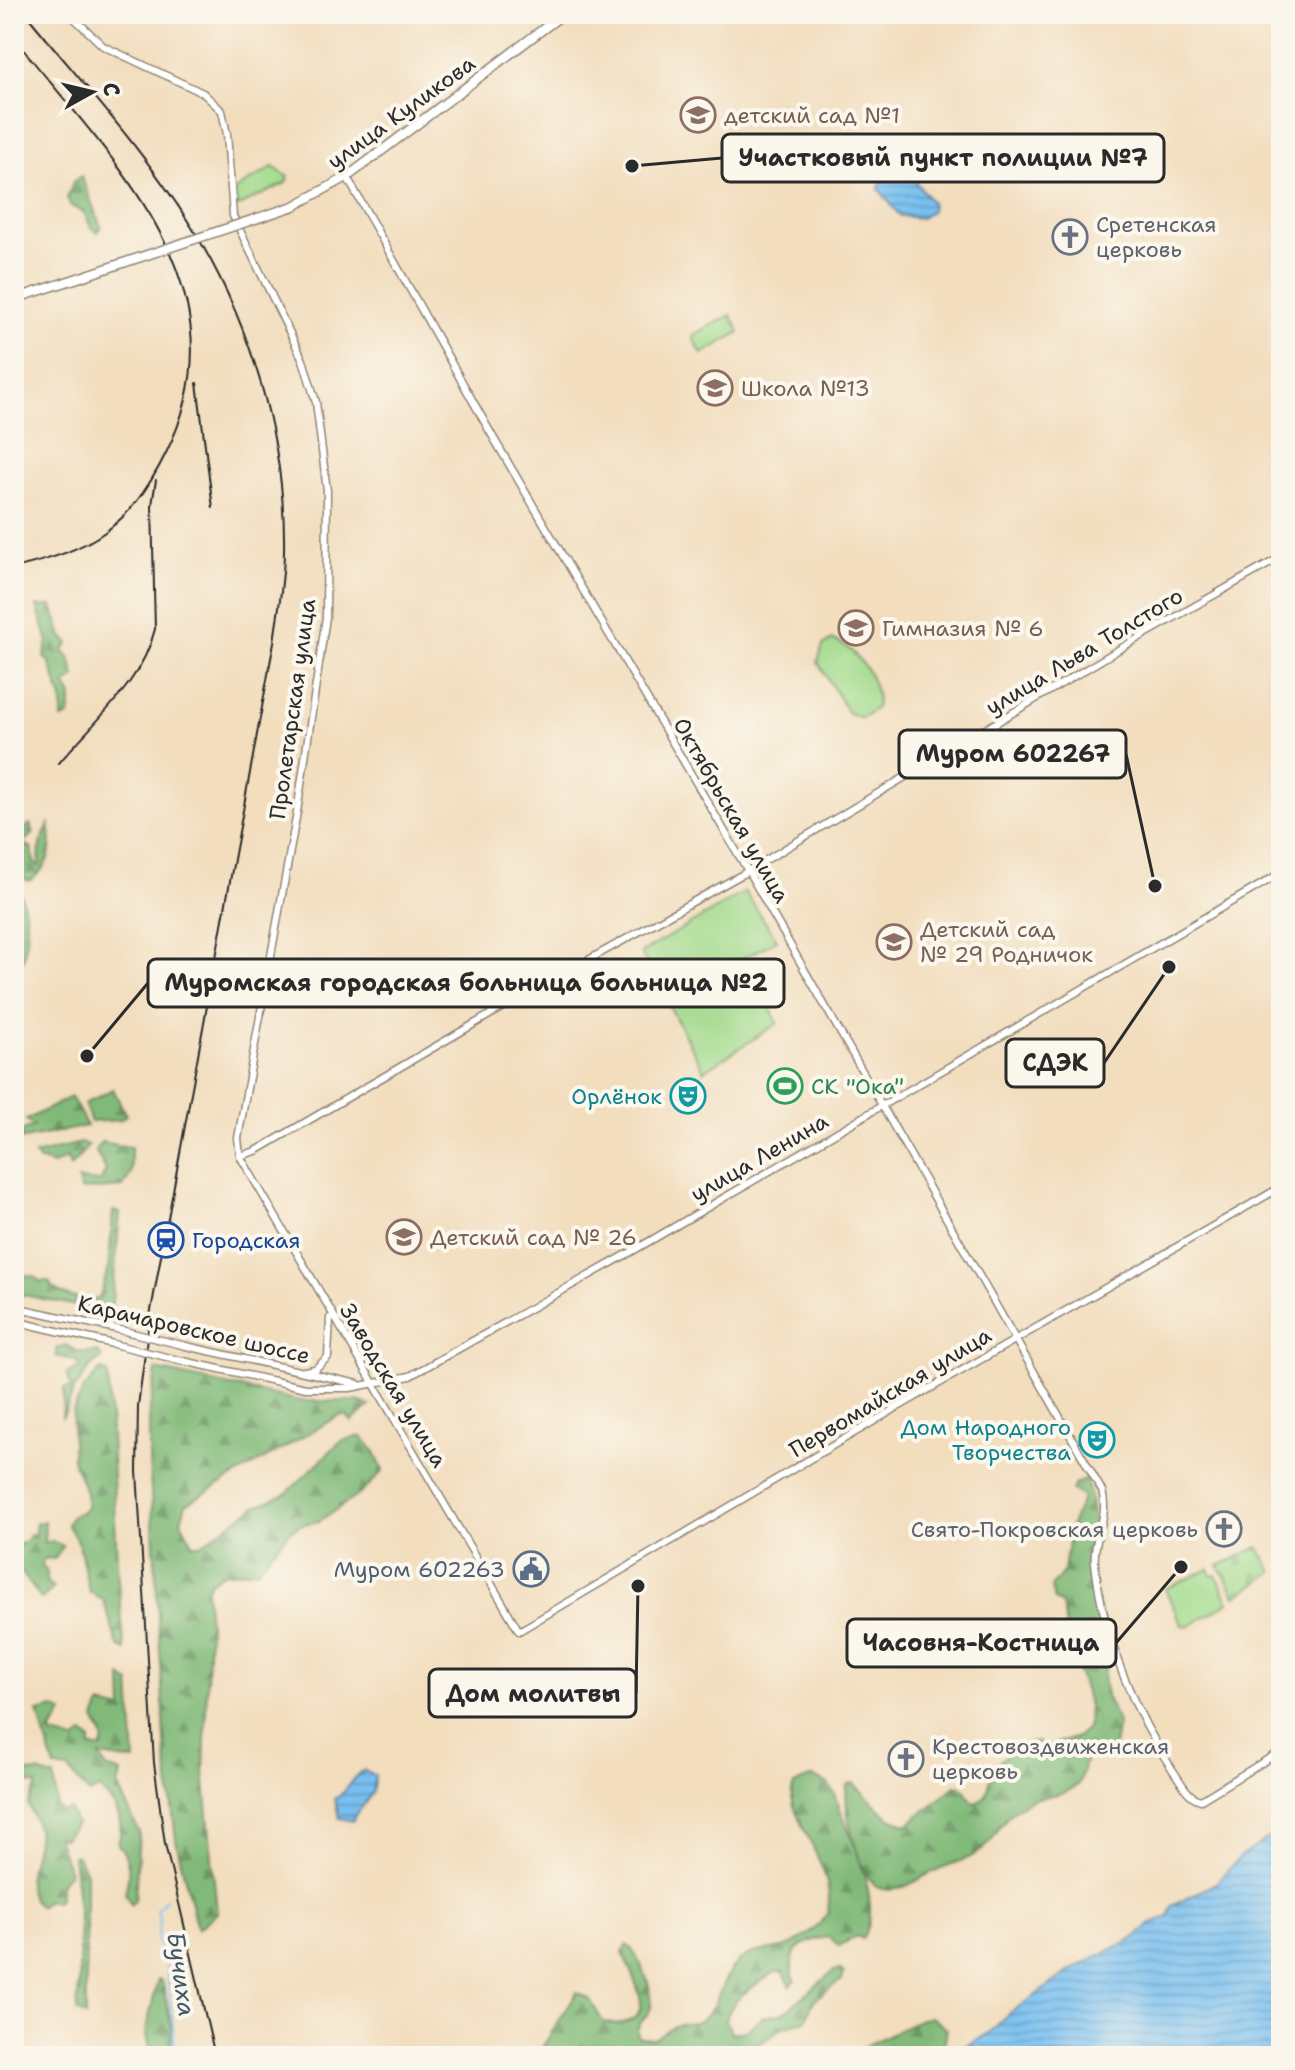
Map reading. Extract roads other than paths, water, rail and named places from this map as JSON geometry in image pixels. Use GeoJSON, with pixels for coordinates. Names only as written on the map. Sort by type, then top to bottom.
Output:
{"type":"FeatureCollection","features":[{"type":"Feature","properties":{"kind":"main road","name":"улица Куликова"},"geometry":{"type":"LineString","coordinates":[[14,299],[294,206],[347,177],[563,14]]}},
{"type":"Feature","properties":{"kind":"street","name":"Пролетарская улица"},"geometry":{"type":"LineString","coordinates":[[70,14],[103,46],[203,93],[217,104],[225,120],[230,200],[238,231],[303,360],[316,402],[327,491],[326,617],[297,812],[238,1138],[240,1156]]}},
{"type":"Feature","properties":{"kind":"street","name":"Октябрьская улица"},"geometry":{"type":"LineString","coordinates":[[347,177],[493,437],[748,871],[1085,1461],[1106,1503],[1094,1560],[1123,1673],[1140,1716],[1190,1795],[1205,1799],[1281,1751]]}},
{"type":"Feature","properties":{"kind":"street","name":"улица Льва Толстого"},"geometry":{"type":"LineString","coordinates":[[240,1156],[256,1151],[493,1013],[748,871],[1281,557]]}},
{"type":"Feature","properties":{"kind":"street","name":"улица Ленина"},"geometry":{"type":"LineString","coordinates":[[369,1385],[410,1376],[1281,873]]}},
{"type":"Feature","properties":{"kind":"street","name":"Заводская улица"},"geometry":{"type":"LineString","coordinates":[[240,1156],[369,1385],[519,1631]]}},
{"type":"Feature","properties":{"kind":"street","name":"Первомайская улица"},"geometry":{"type":"LineString","coordinates":[[519,1631],[1016,1338],[1281,1187]]}},
{"type":"Feature","properties":{"kind":"street","name":"Карачаровское шоссе"},"geometry":{"type":"LineString","coordinates":[[14,1307],[297,1373],[369,1385]]}},
{"type":"Feature","properties":{"kind":"street"},"geometry":{"type":"LineString","coordinates":[[297,1373],[315,1369],[328,1357],[330,1315]]}},
{"type":"Feature","properties":{"kind":"street","name":"Карачаровское шоссе"},"geometry":{"type":"LineString","coordinates":[[14,1321],[285,1385],[334,1389],[369,1385]]}},
{"type":"Feature","properties":{"kind":"street"},"geometry":{"type":"LineString","coordinates":[[334,1389],[339,1385],[336,1380]]}},
{"type":"Feature","properties":{"kind":"water"},"geometry":{"type":"Polygon","coordinates":[[[900,170],[908,172],[932,203],[931,211],[921,218],[900,216],[879,189],[881,180],[900,170]]]}},
{"type":"Feature","properties":{"kind":"water"},"geometry":{"type":"Polygon","coordinates":[[[365,1770],[375,1776],[372,1793],[352,1821],[339,1818],[335,1799],[365,1770]]]}},
{"type":"Feature","properties":{"kind":"water"},"geometry":{"type":"Polygon","coordinates":[[[1281,1831],[1281,2056],[945,2056],[988,2034],[1010,2013],[1073,1969],[1136,1937],[1151,1923],[1168,1917],[1172,1906],[1216,1883],[1242,1855],[1281,1831]]]}},
{"type":"Feature","properties":{"kind":"waterway","name":"Бучиха"},"geometry":{"type":"LineString","coordinates":[[166,1899],[157,1910],[158,1939],[166,1960],[175,2056]]}},
{"type":"Feature","properties":{"kind":"railway"},"geometry":{"type":"LineString","coordinates":[[26,14],[153,171],[212,263],[231,301],[260,382],[279,466],[283,508],[283,574],[274,642],[150,1316],[138,1406],[137,1471],[154,1763],[165,1844],[215,2056]]}},
{"type":"Feature","properties":{"kind":"railway"},"geometry":{"type":"LineString","coordinates":[[14,38],[127,179],[158,229],[180,280],[191,335],[188,392],[166,453],[138,500],[106,532],[87,543],[66,553],[14,568]]}},
{"type":"Feature","properties":{"kind":"railway"},"geometry":{"type":"LineString","coordinates":[[197,383],[213,508]]}},
{"type":"Feature","properties":{"kind":"railway"},"geometry":{"type":"LineString","coordinates":[[59,763],[128,684],[149,649],[155,629],[152,505],[156,480]]}},
{"type":"Feature","properties":{"kind":"place","name":"детский сад №1"},"geometry":{"type":"Point","coordinates":[698,115]}},
{"type":"Feature","properties":{"kind":"place","name":"Участковый пункт полиции №7"},"geometry":{"type":"Point","coordinates":[632,166]}},
{"type":"Feature","properties":{"kind":"place","name":"Сретенская церковь"},"geometry":{"type":"Point","coordinates":[1070,237]}},
{"type":"Feature","properties":{"kind":"place","name":"Школа №13"},"geometry":{"type":"Point","coordinates":[715,388]}},
{"type":"Feature","properties":{"kind":"place","name":"Гимназия № 6"},"geometry":{"type":"Point","coordinates":[856,628]}},
{"type":"Feature","properties":{"kind":"place","name":"Муром 602267"},"geometry":{"type":"Point","coordinates":[1155,886]}},
{"type":"Feature","properties":{"kind":"place","name":"Детский сад № 29 Родничок"},"geometry":{"type":"Point","coordinates":[894,942]}},
{"type":"Feature","properties":{"kind":"place","name":"СДЭК"},"geometry":{"type":"Point","coordinates":[1169,967]}},
{"type":"Feature","properties":{"kind":"place","name":"Муромская городская больница больница №2"},"geometry":{"type":"Point","coordinates":[87,1056]}},
{"type":"Feature","properties":{"kind":"place","name":"СК \"Ока\""},"geometry":{"type":"Point","coordinates":[785,1086]}},
{"type":"Feature","properties":{"kind":"place","name":"Орлёнок"},"geometry":{"type":"Point","coordinates":[688,1096]}},
{"type":"Feature","properties":{"kind":"place","name":"Детский сад № 26"},"geometry":{"type":"Point","coordinates":[404,1237]}},
{"type":"Feature","properties":{"kind":"place","name":"Городская"},"geometry":{"type":"Point","coordinates":[166,1240]}},
{"type":"Feature","properties":{"kind":"place","name":"Дом Народного Творчества"},"geometry":{"type":"Point","coordinates":[1097,1440]}},
{"type":"Feature","properties":{"kind":"place","name":"Свято-Покровская церковь"},"geometry":{"type":"Point","coordinates":[1224,1529]}},
{"type":"Feature","properties":{"kind":"place","name":"Часовня-Костница"},"geometry":{"type":"Point","coordinates":[1181,1567]}},
{"type":"Feature","properties":{"kind":"place","name":"Муром 602263"},"geometry":{"type":"Point","coordinates":[531,1569]}},
{"type":"Feature","properties":{"kind":"place","name":"Дом молитвы"},"geometry":{"type":"Point","coordinates":[638,1586]}},
{"type":"Feature","properties":{"kind":"place","name":"Крестовоздвиженская церковь"},"geometry":{"type":"Point","coordinates":[906,1759]}}]}
